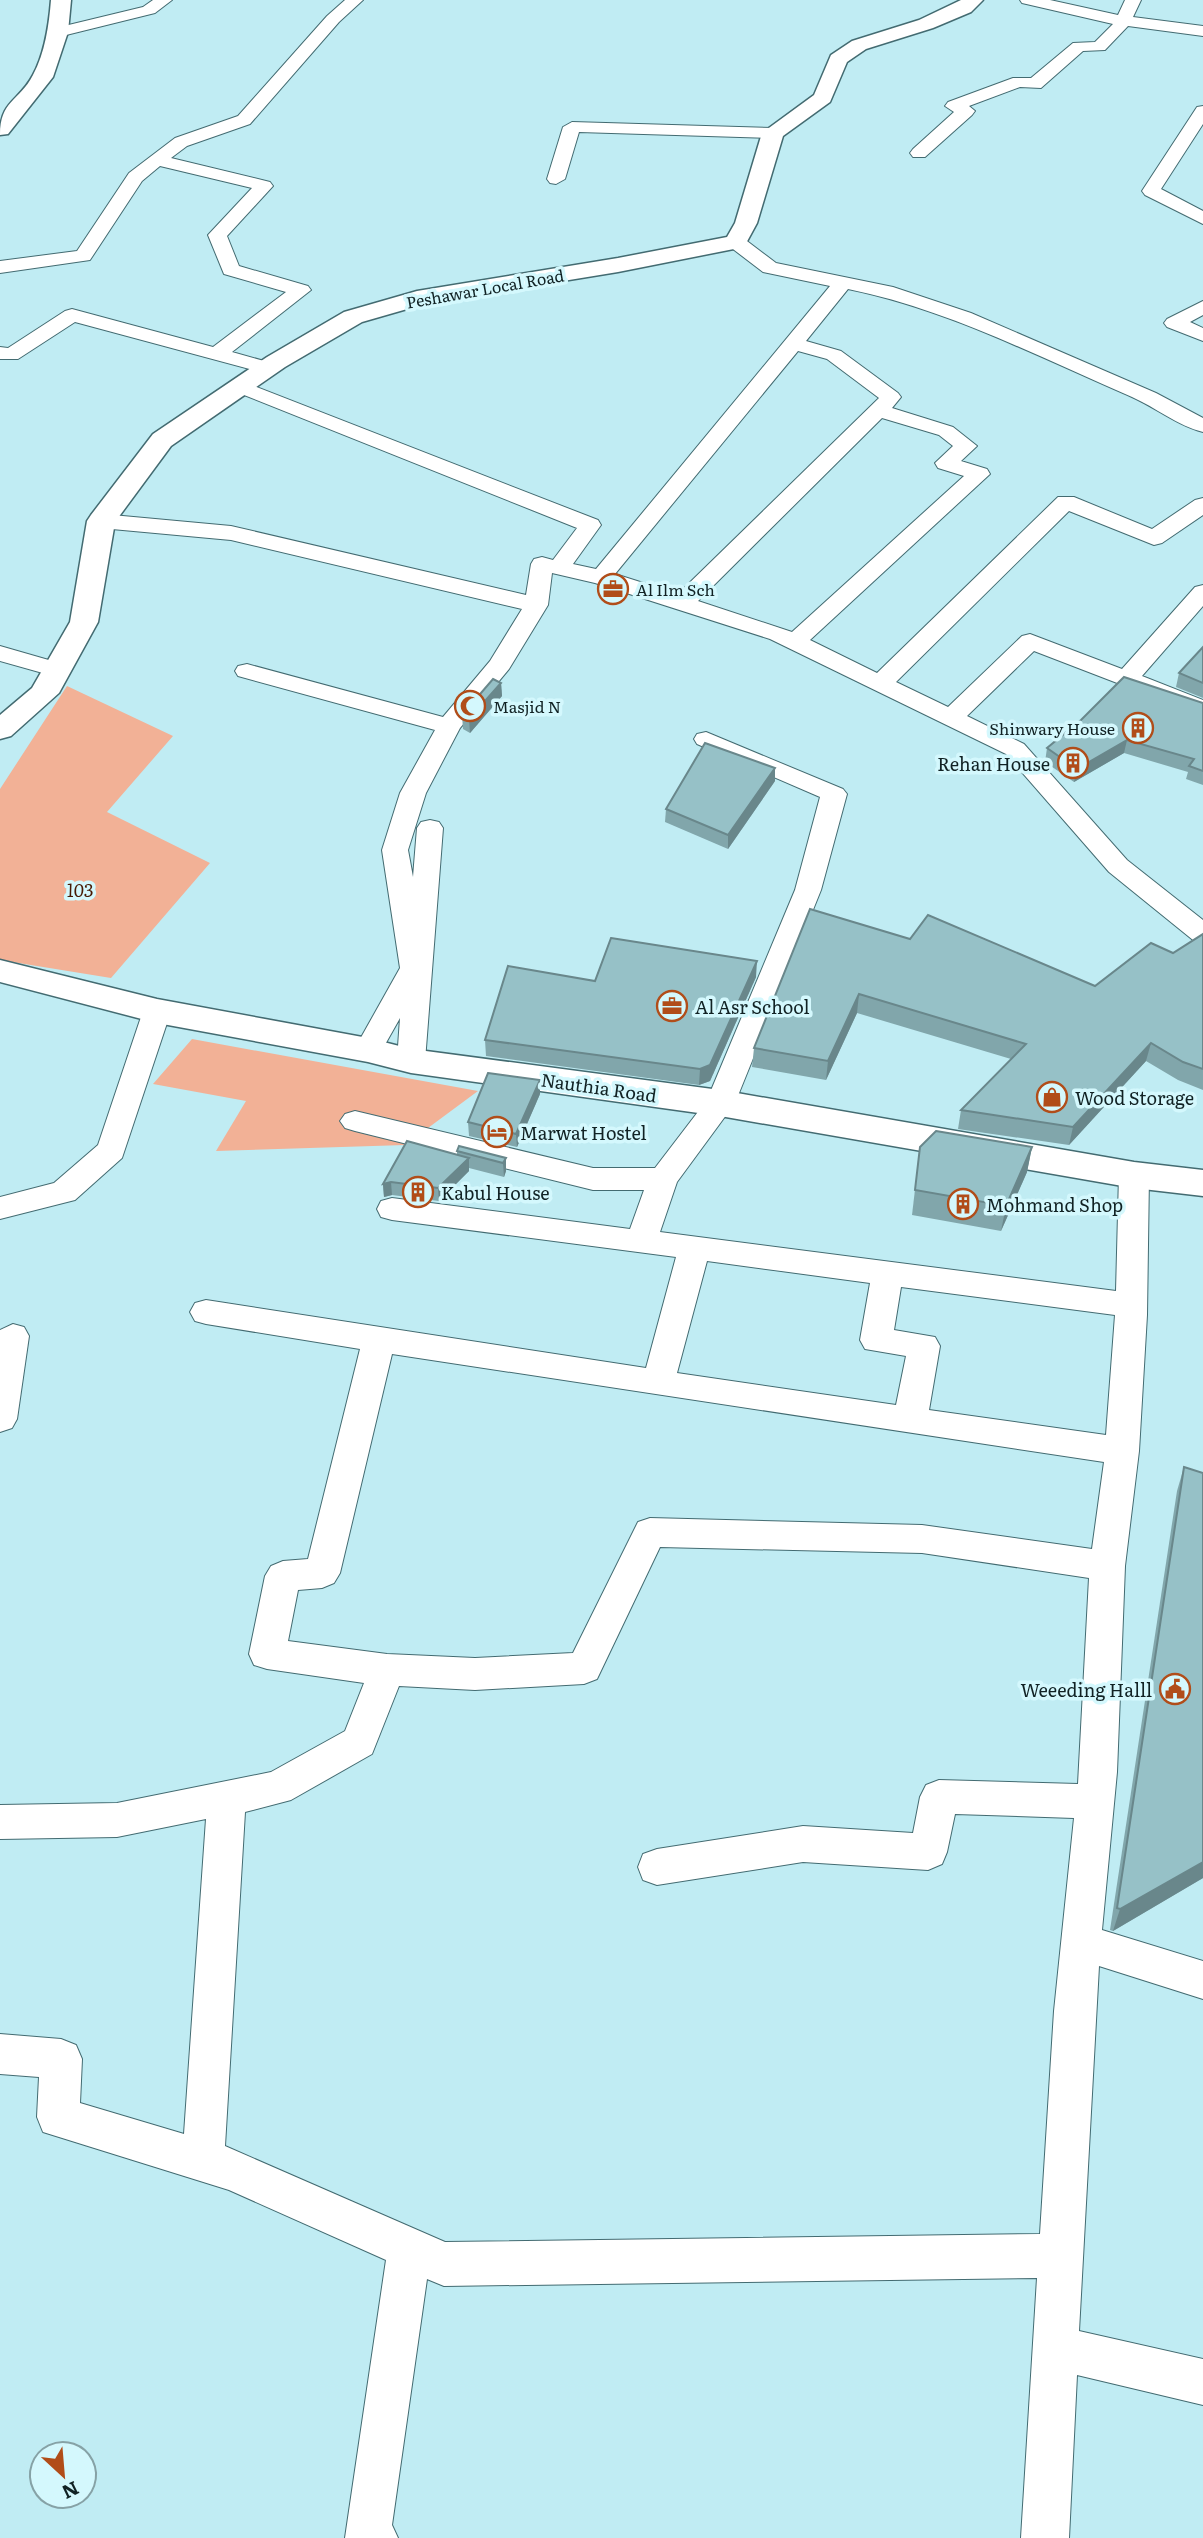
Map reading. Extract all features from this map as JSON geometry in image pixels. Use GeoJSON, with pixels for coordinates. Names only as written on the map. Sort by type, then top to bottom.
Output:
{"type":"FeatureCollection","features":[{"type":"Feature","properties":{"kind":"street"},"geometry":{"type":"LineString","coordinates":[[0,129],[43,78],[58,32],[61,0]]}},
{"type":"Feature","properties":{"kind":"street"},"geometry":{"type":"LineString","coordinates":[[58,32],[149,10],[164,0]]}},
{"type":"Feature","properties":{"kind":"street"},"geometry":{"type":"LineString","coordinates":[[0,267],[83,256],[135,177],[181,142],[244,120],[333,19],[355,0]]}},
{"type":"Feature","properties":{"kind":"street"},"geometry":{"type":"LineString","coordinates":[[556,179],[572,127],[773,133],[823,98],[838,59],[859,45],[926,24],[964,8],[973,0]]}},
{"type":"Feature","properties":{"kind":"street"},"geometry":{"type":"LineString","coordinates":[[1028,0],[1123,21],[1203,32]]}},
{"type":"Feature","properties":{"kind":"street"},"geometry":{"type":"LineString","coordinates":[[919,153],[966,111],[954,106],[1019,82],[1035,84],[1079,46],[1100,47],[1123,21],[1133,0]]}},
{"type":"Feature","properties":{"kind":"street"},"geometry":{"type":"LineString","coordinates":[[1203,111],[1150,191],[1203,218]]}},
{"type":"Feature","properties":{"kind":"street"},"geometry":{"type":"LineString","coordinates":[[773,133],[746,223],[736,243],[770,268],[887,291],[964,317],[1149,397],[1203,426]]}},
{"type":"Feature","properties":{"kind":"street"},"geometry":{"type":"LineString","coordinates":[[157,160],[264,186],[217,235],[231,270],[301,290],[217,354]]}},
{"type":"Feature","properties":{"kind":"street","name":"Peshawar Local Road"},"geometry":{"type":"LineString","coordinates":[[0,730],[44,694],[84,622],[101,521],[162,440],[268,368],[353,317],[425,296],[736,243]]}},
{"type":"Feature","properties":{"kind":"street"},"geometry":{"type":"LineString","coordinates":[[601,577],[843,283]]}},
{"type":"Feature","properties":{"kind":"street"},"geometry":{"type":"LineString","coordinates":[[1203,307],[1174,323],[1203,335]]}},
{"type":"Feature","properties":{"kind":"street"},"geometry":{"type":"LineString","coordinates":[[0,354],[11,355],[72,315],[268,368]]}},
{"type":"Feature","properties":{"kind":"street"},"geometry":{"type":"LineString","coordinates":[[682,603],[891,397],[835,355],[793,343]]}},
{"type":"Feature","properties":{"kind":"street"},"geometry":{"type":"LineString","coordinates":[[241,387],[590,525],[559,568]]}},
{"type":"Feature","properties":{"kind":"street"},"geometry":{"type":"LineString","coordinates":[[794,642],[979,474],[946,463],[966,446],[946,431],[877,410]]}},
{"type":"Feature","properties":{"kind":"street"},"geometry":{"type":"LineString","coordinates":[[880,684],[1066,502],[1154,538],[1203,505]]}},
{"type":"Feature","properties":{"kind":"street"},"geometry":{"type":"LineString","coordinates":[[101,521],[231,533],[536,605]]}},
{"type":"Feature","properties":{"kind":"street"},"geometry":{"type":"LineString","coordinates":[[368,1050],[414,968],[395,850],[414,793],[449,726],[500,664],[536,605],[542,564],[601,577],[794,642],[1015,749],[1118,866],[1203,934]]}},
{"type":"Feature","properties":{"kind":"street"},"geometry":{"type":"LineString","coordinates":[[1128,677],[1203,592]]}},
{"type":"Feature","properties":{"kind":"street"},"geometry":{"type":"LineString","coordinates":[[951,718],[1030,641],[1128,677],[1203,709]]}},
{"type":"Feature","properties":{"kind":"street"},"geometry":{"type":"LineString","coordinates":[[0,653],[57,670]]}},
{"type":"Feature","properties":{"kind":"street"},"geometry":{"type":"LineString","coordinates":[[247,671],[449,726]]}},
{"type":"Feature","properties":{"kind":"street"},"geometry":{"type":"LineString","coordinates":[[642,1240],[663,1179],[720,1103],[808,890],[834,794],[706,739]]}},
{"type":"Feature","properties":{"kind":"street"},"geometry":{"type":"LineString","coordinates":[[411,1061],[430,828]]}},
{"type":"Feature","properties":{"kind":"street","name":"Nauthia Road"},"geometry":{"type":"LineString","coordinates":[[1,973],[157,1011],[368,1050],[411,1061],[720,1103],[1134,1175],[1203,1183]]}},
{"type":"Feature","properties":{"kind":"street"},"geometry":{"type":"LineString","coordinates":[[0,1208],[64,1192],[111,1150],[157,1011]]}},
{"type":"Feature","properties":{"kind":"street"},"geometry":{"type":"LineString","coordinates":[[355,1121],[593,1179],[663,1179]]}},
{"type":"Feature","properties":{"kind":"street"},"geometry":{"type":"LineString","coordinates":[[1045,2538],[1074,2011],[1094,1801],[1107,1566],[1122,1451],[1131,1305],[1134,1175]]}},
{"type":"Feature","properties":{"kind":"street"},"geometry":{"type":"LineString","coordinates":[[391,1209],[1131,1305]]}},
{"type":"Feature","properties":{"kind":"street"},"geometry":{"type":"LineString","coordinates":[[658,1383],[695,1247]]}},
{"type":"Feature","properties":{"kind":"street"},"geometry":{"type":"LineString","coordinates":[[887,1275],[876,1340],[924,1346],[910,1421]]}},
{"type":"Feature","properties":{"kind":"street"},"geometry":{"type":"LineString","coordinates":[[206,1311],[658,1383],[1122,1451]]}},
{"type":"Feature","properties":{"kind":"street"},"geometry":{"type":"LineString","coordinates":[[0,1419],[13,1336]]}},
{"type":"Feature","properties":{"kind":"street"},"geometry":{"type":"LineString","coordinates":[[379,1339],[321,1573],[283,1576],[268,1654],[387,1670],[475,1674],[584,1668],[650,1532],[922,1539],[1107,1566]]}},
{"type":"Feature","properties":{"kind":"street"},"geometry":{"type":"LineString","coordinates":[[0,1822],[117,1820],[278,1788],[359,1742],[387,1670]]}},
{"type":"Feature","properties":{"kind":"street"},"geometry":{"type":"LineString","coordinates":[[657,1867],[803,1844],[928,1852],[939,1797],[1094,1801]]}},
{"type":"Feature","properties":{"kind":"street"},"geometry":{"type":"LineString","coordinates":[[203,2160],[227,1798]]}},
{"type":"Feature","properties":{"kind":"street"},"geometry":{"type":"LineString","coordinates":[[1080,1942],[1203,1980]]}},
{"type":"Feature","properties":{"kind":"street"},"geometry":{"type":"LineString","coordinates":[[0,2054],[61,2059],[58,2117],[233,2169],[444,2264],[1062,2256]]}},
{"type":"Feature","properties":{"kind":"street"},"geometry":{"type":"LineString","coordinates":[[374,2538],[366,2535],[409,2249]]}},
{"type":"Feature","properties":{"kind":"street"},"geometry":{"type":"LineString","coordinates":[[1056,2348],[1203,2382]]}},
{"type":"Feature","properties":{"kind":"green space","name":"103"},"geometry":{"type":"Polygon","coordinates":[[[67,686],[173,736],[107,812],[210,863],[111,978],[0,960],[0,789],[67,686]]]}},
{"type":"Feature","properties":{"kind":"green space"},"geometry":{"type":"Polygon","coordinates":[[[192,1039],[478,1091],[405,1145],[216,1151],[246,1101],[153,1084],[192,1039]]]}},
{"type":"Feature","properties":{"kind":"building"},"geometry":{"type":"Polygon","coordinates":[[[1203,647],[1203,683],[1179,673],[1203,647]]]}},
{"type":"Feature","properties":{"kind":"building"},"geometry":{"type":"Polygon","coordinates":[[[1124,677],[1203,703],[1203,771],[1189,766],[1194,759],[1127,740],[1077,769],[1047,748],[1081,720],[1124,677]]]}},
{"type":"Feature","properties":{"kind":"building"},"geometry":{"type":"Polygon","coordinates":[[[493,679],[501,683],[469,719],[462,715],[493,679]]]}},
{"type":"Feature","properties":{"kind":"building"},"geometry":{"type":"Polygon","coordinates":[[[705,743],[775,768],[728,835],[666,809],[705,743]]]}},
{"type":"Feature","properties":{"kind":"building"},"geometry":{"type":"Polygon","coordinates":[[[810,909],[910,939],[928,915],[1095,986],[1151,943],[1173,953],[1203,934],[1203,1069],[1183,1062],[1151,1043],[1073,1127],[961,1110],[1026,1044],[859,994],[828,1061],[754,1048],[810,909]]]}},
{"type":"Feature","properties":{"kind":"building"},"geometry":{"type":"Polygon","coordinates":[[[611,938],[757,961],[710,1065],[700,1069],[485,1040],[508,966],[595,981],[611,938]]]}},
{"type":"Feature","properties":{"kind":"building"},"geometry":{"type":"Polygon","coordinates":[[[488,1073],[540,1080],[516,1134],[468,1122],[488,1073]]]}},
{"type":"Feature","properties":{"kind":"building"},"geometry":{"type":"Polygon","coordinates":[[[936,1131],[1032,1147],[1006,1206],[915,1190],[920,1147],[936,1131]]]}},
{"type":"Feature","properties":{"kind":"building"},"geometry":{"type":"Polygon","coordinates":[[[407,1141],[469,1158],[438,1188],[391,1182],[383,1184],[407,1141]]]}},
{"type":"Feature","properties":{"kind":"building"},"geometry":{"type":"Polygon","coordinates":[[[459,1146],[506,1158],[503,1163],[457,1151],[459,1146]]]}},
{"type":"Feature","properties":{"kind":"building","name":"Weeeding Halll"},"geometry":{"type":"Polygon","coordinates":[[[1184,1467],[1203,1473],[1203,1862],[1120,1909],[1117,1908],[1184,1467]]]}},
{"type":"Feature","properties":{"kind":"place","name":"Al Ilm Sch"},"geometry":{"type":"Point","coordinates":[613,589]}},
{"type":"Feature","properties":{"kind":"place","name":"Masjid N"},"geometry":{"type":"Point","coordinates":[470,706]}},
{"type":"Feature","properties":{"kind":"place","name":"Shinwary House"},"geometry":{"type":"Point","coordinates":[1138,728]}},
{"type":"Feature","properties":{"kind":"place","name":"Rehan House"},"geometry":{"type":"Point","coordinates":[1073,763]}},
{"type":"Feature","properties":{"kind":"place","name":"Al Asr School"},"geometry":{"type":"Point","coordinates":[672,1006]}},
{"type":"Feature","properties":{"kind":"place","name":"Wood Storage"},"geometry":{"type":"Point","coordinates":[1052,1097]}},
{"type":"Feature","properties":{"kind":"place","name":"Marwat Hostel"},"geometry":{"type":"Point","coordinates":[497,1132]}},
{"type":"Feature","properties":{"kind":"place","name":"Kabul House"},"geometry":{"type":"Point","coordinates":[418,1192]}},
{"type":"Feature","properties":{"kind":"place","name":"Mohmand Shop"},"geometry":{"type":"Point","coordinates":[963,1204]}},
{"type":"Feature","properties":{"kind":"place","name":"Weeeding Halll"},"geometry":{"type":"Point","coordinates":[1175,1689]}}]}
